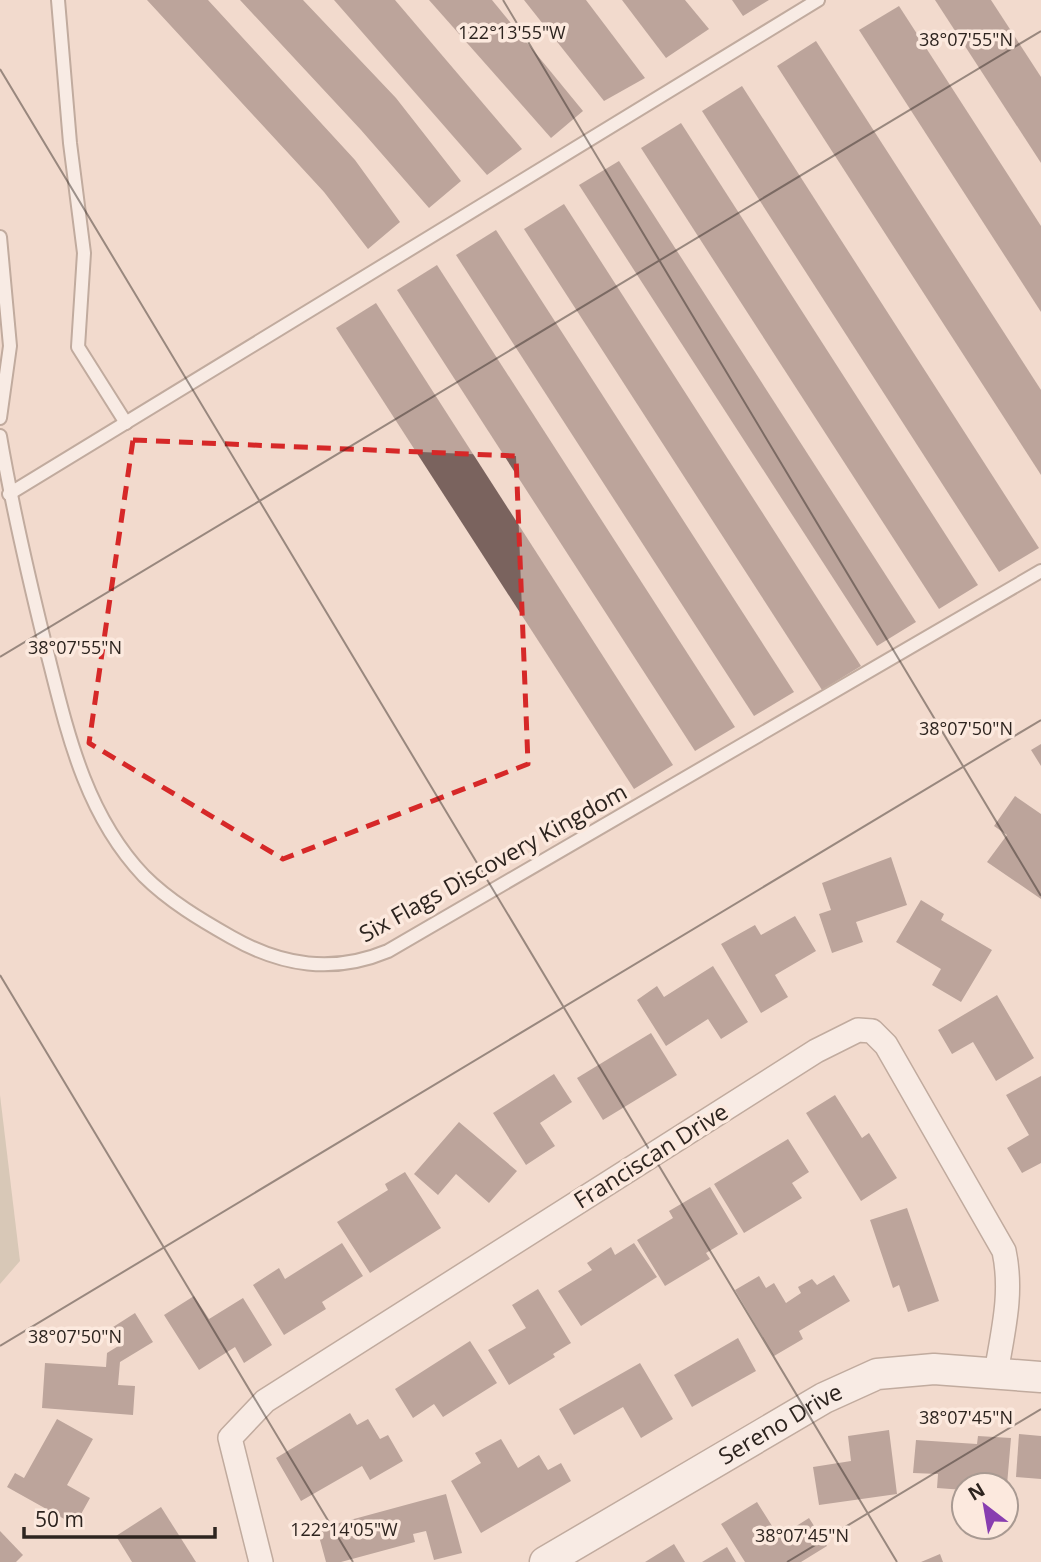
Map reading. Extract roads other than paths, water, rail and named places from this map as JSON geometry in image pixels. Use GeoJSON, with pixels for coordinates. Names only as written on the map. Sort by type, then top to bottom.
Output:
{"type":"FeatureCollection","features":[{"type":"Feature","properties":{"kind":"street","name":"Franciscan Drive"},"geometry":{"type":"LineString","coordinates":[[261,1562],[230,1438],[265,1401],[816,1051],[858,1030],[872,1031],[886,1045],[1004,1251],[1009,1275],[1009,1300],[996,1373]]}},
{"type":"Feature","properties":{"kind":"street","name":"Sereno Drive"},"geometry":{"type":"LineString","coordinates":[[545,1562],[851,1385],[877,1374],[906,1369],[1041,1377]]}},
{"type":"Feature","properties":{"kind":"lane"},"geometry":{"type":"LineString","coordinates":[[58,0],[70,143],[84,253],[78,347],[126,423]]}},
{"type":"Feature","properties":{"kind":"lane"},"geometry":{"type":"LineString","coordinates":[[4,492],[126,423],[818,0]]}},
{"type":"Feature","properties":{"kind":"lane"},"geometry":{"type":"LineString","coordinates":[[0,237],[10,346],[0,418]]}},
{"type":"Feature","properties":{"kind":"lane","name":"Six Flags Discovery Kingdom"},"geometry":{"type":"LineString","coordinates":[[0,436],[4,492],[67,730],[90,796],[105,824],[144,875],[183,907],[242,943],[292,963],[317,966],[345,964],[388,951],[1041,571]]}}]}
